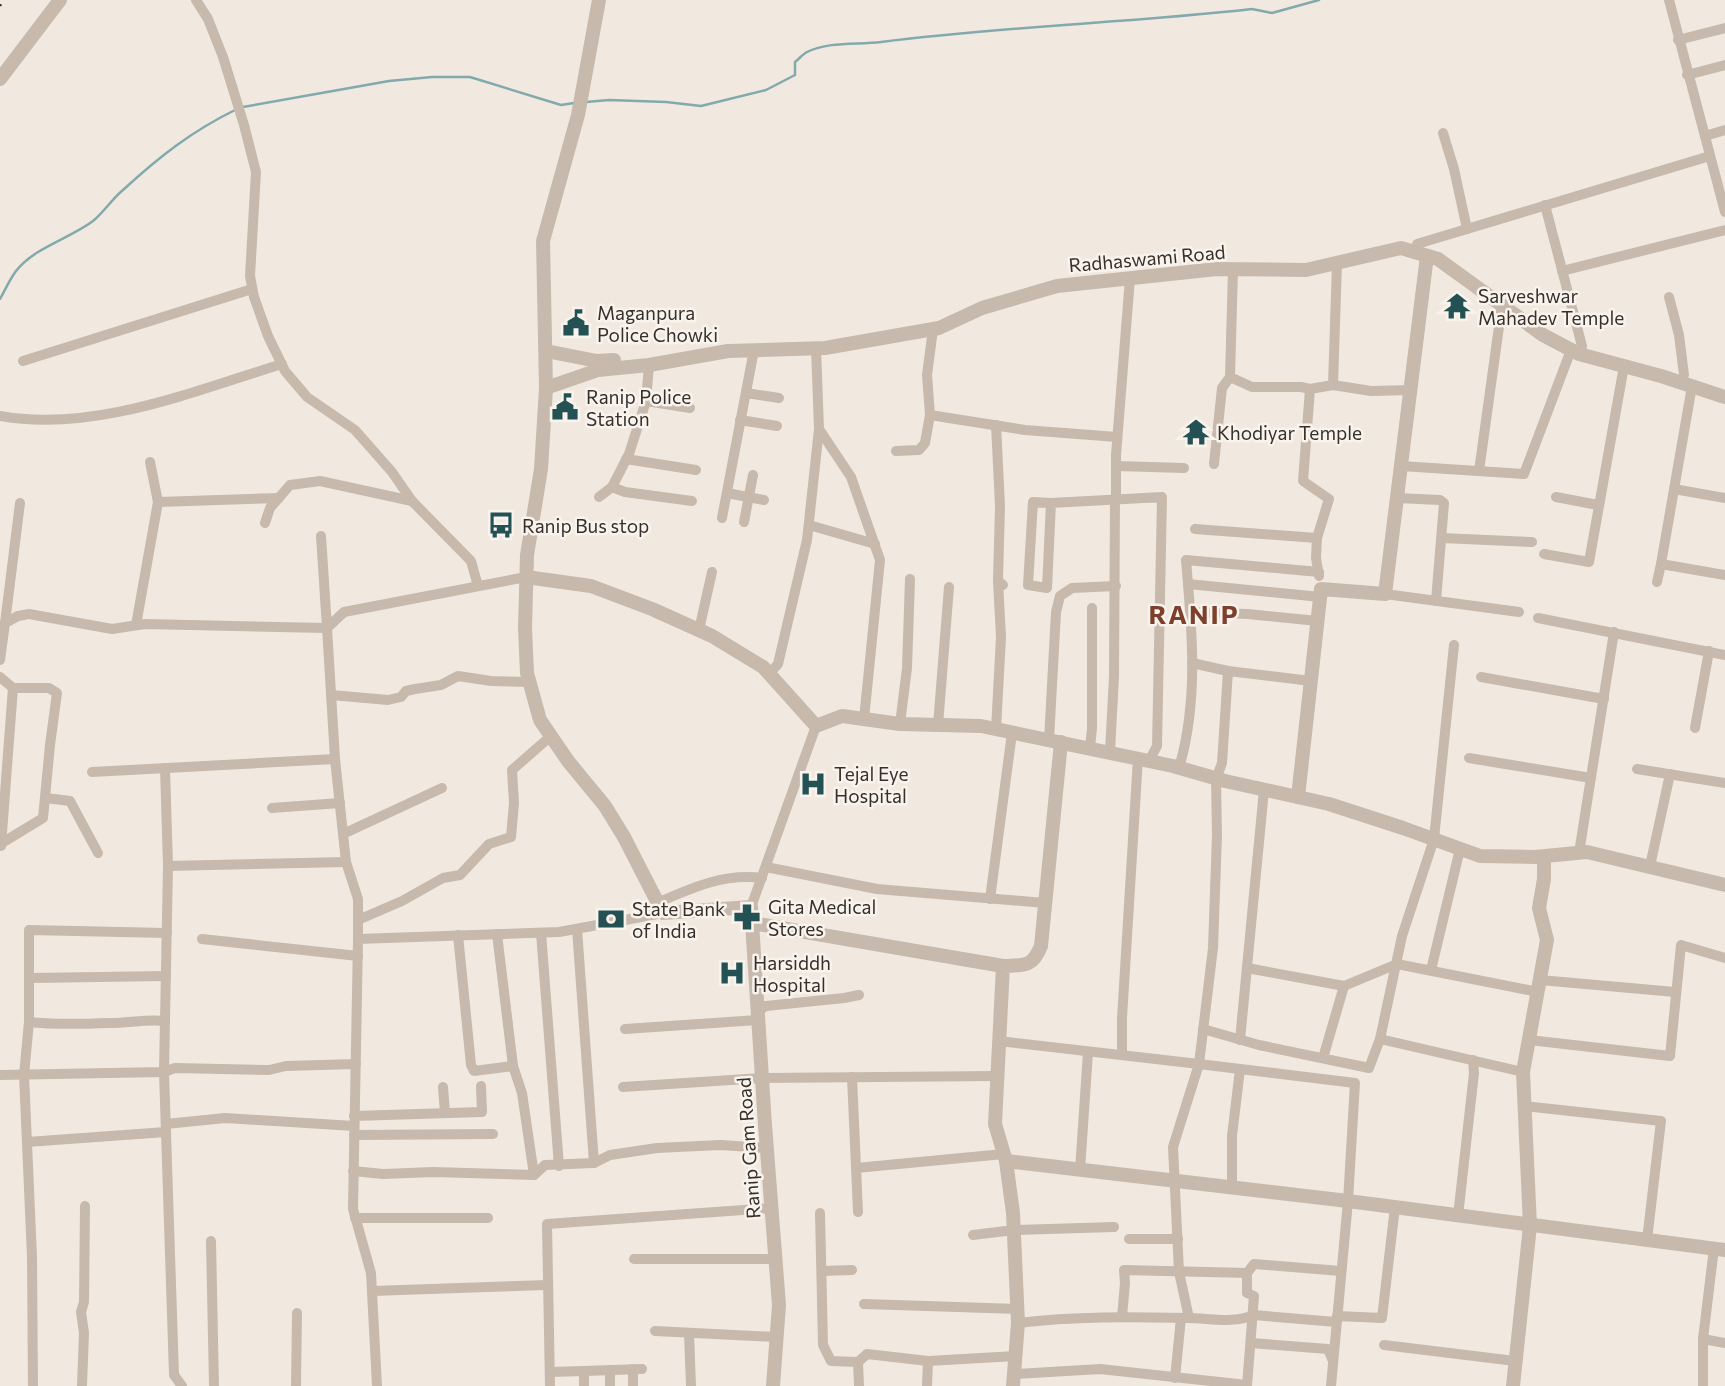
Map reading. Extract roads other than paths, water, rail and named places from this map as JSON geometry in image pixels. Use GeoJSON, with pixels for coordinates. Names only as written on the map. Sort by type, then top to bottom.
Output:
{"type":"FeatureCollection","features":[{"type":"Feature","properties":{"kind":"street"},"geometry":{"type":"LineString","coordinates":[[0,79],[60,0]]}},
{"type":"Feature","properties":{"kind":"street"},"geometry":{"type":"LineString","coordinates":[[196,0],[208,19],[223,57],[256,172],[252,289],[268,336],[282,364],[307,397],[355,430],[392,472],[412,501],[471,561],[478,586]]}},
{"type":"Feature","properties":{"kind":"street"},"geometry":{"type":"LineString","coordinates":[[599,0],[578,115],[543,241],[546,388],[541,469],[527,555],[524,628],[529,682],[540,720],[568,761],[605,806],[660,908]]}},
{"type":"Feature","properties":{"kind":"street"},"geometry":{"type":"LineString","coordinates":[[1669,0],[1704,136],[1723,194],[1725,212]]}},
{"type":"Feature","properties":{"kind":"street"},"geometry":{"type":"LineString","coordinates":[[1678,40],[1725,27]]}},
{"type":"Feature","properties":{"kind":"street"},"geometry":{"type":"LineString","coordinates":[[1688,75],[1725,65]]}},
{"type":"Feature","properties":{"kind":"street"},"geometry":{"type":"LineString","coordinates":[[1704,136],[1725,130]]}},
{"type":"Feature","properties":{"kind":"street"},"geometry":{"type":"LineString","coordinates":[[1443,133],[1454,169],[1466,229]]}},
{"type":"Feature","properties":{"kind":"street"},"geometry":{"type":"LineString","coordinates":[[1417,244],[1710,156]]}},
{"type":"Feature","properties":{"kind":"street"},"geometry":{"type":"LineString","coordinates":[[1401,466],[1524,474],[1577,348],[1562,271],[1545,205]]}},
{"type":"Feature","properties":{"kind":"street"},"geometry":{"type":"LineString","coordinates":[[1562,271],[1725,230]]}},
{"type":"Feature","properties":{"kind":"street","name":"Radhaswami Road"},"geometry":{"type":"LineString","coordinates":[[546,351],[597,361],[727,343],[824,339],[936,320],[979,300],[1055,278],[1216,261],[1305,261],[1401,239],[1442,252],[1577,348],[1579,354],[1725,388]]}},
{"type":"Feature","properties":{"kind":"street","name":"Radhaswami Road"},"geometry":{"type":"LineString","coordinates":[[546,388],[598,370],[649,365],[728,351],[816,348],[933,329],[982,309],[1057,286],[1233,270],[1306,270],[1401,248],[1438,260],[1543,335],[1577,348],[1688,380],[1725,397]]}},
{"type":"Feature","properties":{"kind":"street"},"geometry":{"type":"LineString","coordinates":[[1385,594],[1427,256]]}},
{"type":"Feature","properties":{"kind":"street"},"geometry":{"type":"LineString","coordinates":[[1333,385],[1337,263]]}},
{"type":"Feature","properties":{"kind":"street"},"geometry":{"type":"LineString","coordinates":[[1214,464],[1222,388],[1230,377],[1233,270]]}},
{"type":"Feature","properties":{"kind":"street"},"geometry":{"type":"LineString","coordinates":[[1110,752],[1116,586],[1117,438],[1130,278]]}},
{"type":"Feature","properties":{"kind":"street"},"geometry":{"type":"LineString","coordinates":[[23,361],[252,289]]}},
{"type":"Feature","properties":{"kind":"street"},"geometry":{"type":"LineString","coordinates":[[1657,582],[1674,489],[1688,380],[1669,297]]}},
{"type":"Feature","properties":{"kind":"street"},"geometry":{"type":"LineString","coordinates":[[1479,471],[1502,305]]}},
{"type":"Feature","properties":{"kind":"street"},"geometry":{"type":"LineString","coordinates":[[895,451],[919,450],[925,443],[930,415],[927,375],[933,329]]}},
{"type":"Feature","properties":{"kind":"street"},"geometry":{"type":"LineString","coordinates":[[769,674],[778,664],[800,576],[809,525],[819,429],[816,348]]}},
{"type":"Feature","properties":{"kind":"street"},"geometry":{"type":"LineString","coordinates":[[722,519],[754,350]]}},
{"type":"Feature","properties":{"kind":"street"},"geometry":{"type":"LineString","coordinates":[[0,416],[90,418],[176,396],[282,364]]}},
{"type":"Feature","properties":{"kind":"street"},"geometry":{"type":"LineString","coordinates":[[599,497],[612,487],[626,459],[646,401],[649,365]]}},
{"type":"Feature","properties":{"kind":"street"},"geometry":{"type":"LineString","coordinates":[[1544,554],[1589,562],[1624,366]]}},
{"type":"Feature","properties":{"kind":"street"},"geometry":{"type":"LineString","coordinates":[[1230,377],[1252,387],[1310,389],[1333,385],[1371,391],[1410,390]]}},
{"type":"Feature","properties":{"kind":"street"},"geometry":{"type":"LineString","coordinates":[[1298,797],[1321,593],[1317,538],[1329,499],[1303,481],[1310,389]]}},
{"type":"Feature","properties":{"kind":"street"},"geometry":{"type":"LineString","coordinates":[[746,393],[779,398]]}},
{"type":"Feature","properties":{"kind":"street"},"geometry":{"type":"LineString","coordinates":[[646,401],[690,408]]}},
{"type":"Feature","properties":{"kind":"street"},"geometry":{"type":"LineString","coordinates":[[930,415],[1025,430],[1117,438]]}},
{"type":"Feature","properties":{"kind":"street"},"geometry":{"type":"LineString","coordinates":[[740,420],[777,426]]}},
{"type":"Feature","properties":{"kind":"street"},"geometry":{"type":"LineString","coordinates":[[996,425],[1001,637],[996,729]]}},
{"type":"Feature","properties":{"kind":"street"},"geometry":{"type":"LineString","coordinates":[[819,429],[850,477],[880,561],[864,719]]}},
{"type":"Feature","properties":{"kind":"street"},"geometry":{"type":"LineString","coordinates":[[626,459],[696,470]]}},
{"type":"Feature","properties":{"kind":"street"},"geometry":{"type":"LineString","coordinates":[[136,625],[158,502],[150,463]]}},
{"type":"Feature","properties":{"kind":"street"},"geometry":{"type":"LineString","coordinates":[[1116,466],[1184,468]]}},
{"type":"Feature","properties":{"kind":"street"},"geometry":{"type":"LineString","coordinates":[[744,522],[753,475]]}},
{"type":"Feature","properties":{"kind":"street"},"geometry":{"type":"LineString","coordinates":[[265,523],[270,508],[290,485],[320,481],[412,501]]}},
{"type":"Feature","properties":{"kind":"street"},"geometry":{"type":"LineString","coordinates":[[612,487],[625,492],[692,501]]}},
{"type":"Feature","properties":{"kind":"street"},"geometry":{"type":"LineString","coordinates":[[1674,489],[1725,498]]}},
{"type":"Feature","properties":{"kind":"street"},"geometry":{"type":"LineString","coordinates":[[727,493],[764,500]]}},
{"type":"Feature","properties":{"kind":"street"},"geometry":{"type":"LineString","coordinates":[[1051,502],[1047,588],[1028,585],[1034,502],[1162,497],[1157,746],[1144,760],[1122,1018],[1122,1055]]}},
{"type":"Feature","properties":{"kind":"street"},"geometry":{"type":"LineString","coordinates":[[1556,497],[1598,505]]}},
{"type":"Feature","properties":{"kind":"street"},"geometry":{"type":"LineString","coordinates":[[158,502],[279,498]]}},
{"type":"Feature","properties":{"kind":"street"},"geometry":{"type":"LineString","coordinates":[[1397,498],[1440,500],[1444,503],[1436,601]]}},
{"type":"Feature","properties":{"kind":"street"},"geometry":{"type":"LineString","coordinates":[[0,660],[20,503]]}},
{"type":"Feature","properties":{"kind":"street"},"geometry":{"type":"LineString","coordinates":[[809,525],[875,544]]}},
{"type":"Feature","properties":{"kind":"street"},"geometry":{"type":"LineString","coordinates":[[1195,528],[1317,538]]}},
{"type":"Feature","properties":{"kind":"street"},"geometry":{"type":"LineString","coordinates":[[321,536],[335,759],[346,862],[358,899],[353,1209],[371,1273],[377,1386]]}},
{"type":"Feature","properties":{"kind":"street"},"geometry":{"type":"LineString","coordinates":[[1442,538],[1532,542]]}},
{"type":"Feature","properties":{"kind":"street"},"geometry":{"type":"LineString","coordinates":[[1179,768],[1187,741],[1192,663],[1186,560],[1318,572]]}},
{"type":"Feature","properties":{"kind":"street"},"geometry":{"type":"LineString","coordinates":[[1661,564],[1725,575]]}},
{"type":"Feature","properties":{"kind":"street"},"geometry":{"type":"LineString","coordinates":[[699,630],[712,572]]}},
{"type":"Feature","properties":{"kind":"street"},"geometry":{"type":"LineString","coordinates":[[5,623],[29,614],[112,629],[136,625],[327,628],[344,612],[526,577],[591,586],[699,630],[763,667],[816,726]]}},
{"type":"Feature","properties":{"kind":"street"},"geometry":{"type":"LineString","coordinates":[[900,724],[907,668],[910,579]]}},
{"type":"Feature","properties":{"kind":"street"},"geometry":{"type":"LineString","coordinates":[[1188,583],[1321,593],[1385,594],[1519,612]]}},
{"type":"Feature","properties":{"kind":"street"},"geometry":{"type":"LineString","coordinates":[[752,923],[1003,966],[1027,965],[1036,958],[1041,946],[1045,904],[1055,741],[1056,612],[1060,596],[1072,588],[1116,586]]}},
{"type":"Feature","properties":{"kind":"street"},"geometry":{"type":"LineString","coordinates":[[938,725],[949,587]]}},
{"type":"Feature","properties":{"kind":"street"},"geometry":{"type":"LineString","coordinates":[[1090,748],[1092,608]]}},
{"type":"Feature","properties":{"kind":"street"},"geometry":{"type":"LineString","coordinates":[[1190,612],[1318,621]]}},
{"type":"Feature","properties":{"kind":"street"},"geometry":{"type":"LineString","coordinates":[[1538,618],[1725,655]]}},
{"type":"Feature","properties":{"kind":"street"},"geometry":{"type":"LineString","coordinates":[[1579,853],[1614,632]]}},
{"type":"Feature","properties":{"kind":"street"},"geometry":{"type":"LineString","coordinates":[[1331,1386],[1348,1201],[1355,1083],[1369,1068],[1380,1039],[1402,936],[1434,839],[1454,645]]}},
{"type":"Feature","properties":{"kind":"street"},"geometry":{"type":"LineString","coordinates":[[1695,728],[1709,652]]}},
{"type":"Feature","properties":{"kind":"street"},"geometry":{"type":"LineString","coordinates":[[1192,663],[1228,671],[1311,681]]}},
{"type":"Feature","properties":{"kind":"street"},"geometry":{"type":"LineString","coordinates":[[1175,1378],[1185,1318],[1179,1272],[1177,1181],[1173,1147],[1199,1064],[1213,948],[1216,779],[1222,763],[1228,671]]}},
{"type":"Feature","properties":{"kind":"street"},"geometry":{"type":"LineString","coordinates":[[331,695],[388,700],[401,697],[406,691],[441,685],[458,676],[491,681],[529,682]]}},
{"type":"Feature","properties":{"kind":"street"},"geometry":{"type":"LineString","coordinates":[[0,677],[13,688],[49,688],[57,693],[43,818],[1,846]]}},
{"type":"Feature","properties":{"kind":"street"},"geometry":{"type":"LineString","coordinates":[[1480,677],[1604,699]]}},
{"type":"Feature","properties":{"kind":"street"},"geometry":{"type":"LineString","coordinates":[[1,846],[13,688]]}},
{"type":"Feature","properties":{"kind":"street"},"geometry":{"type":"LineString","coordinates":[[358,939],[541,933],[577,929],[660,908],[751,907],[816,726],[842,716],[900,724],[981,726],[1110,752],[1329,804],[1480,856],[1544,857],[1587,852],[1725,885]]}},
{"type":"Feature","properties":{"kind":"street"},"geometry":{"type":"LineString","coordinates":[[990,899],[1012,733]]}},
{"type":"Feature","properties":{"kind":"street"},"geometry":{"type":"LineString","coordinates":[[358,920],[402,901],[443,878],[460,876],[489,844],[511,837],[514,803],[512,770],[551,736]]}},
{"type":"Feature","properties":{"kind":"street"},"geometry":{"type":"LineString","coordinates":[[1469,758],[1591,779]]}},
{"type":"Feature","properties":{"kind":"street"},"geometry":{"type":"LineString","coordinates":[[92,772],[335,759]]}},
{"type":"Feature","properties":{"kind":"street"},"geometry":{"type":"LineString","coordinates":[[165,768],[168,866],[164,1072],[174,1375],[182,1386]]}},
{"type":"Feature","properties":{"kind":"street"},"geometry":{"type":"LineString","coordinates":[[1637,769],[1725,783]]}},
{"type":"Feature","properties":{"kind":"street"},"geometry":{"type":"LineString","coordinates":[[1650,866],[1670,774]]}},
{"type":"Feature","properties":{"kind":"street"},"geometry":{"type":"LineString","coordinates":[[343,834],[442,788]]}},
{"type":"Feature","properties":{"kind":"street"},"geometry":{"type":"LineString","coordinates":[[1240,1040],[1264,790]]}},
{"type":"Feature","properties":{"kind":"street"},"geometry":{"type":"LineString","coordinates":[[46,798],[70,801],[98,853]]}},
{"type":"Feature","properties":{"kind":"street"},"geometry":{"type":"LineString","coordinates":[[272,808],[340,803]]}},
{"type":"Feature","properties":{"kind":"street"},"geometry":{"type":"LineString","coordinates":[[1431,970],[1460,849]]}},
{"type":"Feature","properties":{"kind":"street"},"geometry":{"type":"LineString","coordinates":[[1513,1386],[1530,1226],[1523,1072],[1547,940],[1539,908],[1544,857]]}},
{"type":"Feature","properties":{"kind":"street"},"geometry":{"type":"LineString","coordinates":[[168,866],[346,862]]}},
{"type":"Feature","properties":{"kind":"street"},"geometry":{"type":"LineString","coordinates":[[660,908],[698,885],[741,875],[764,873],[877,889],[1045,904]]}},
{"type":"Feature","properties":{"kind":"street","name":"Ranip Gam Road"},"geometry":{"type":"LineString","coordinates":[[751,907],[779,1305],[773,1386]]}},
{"type":"Feature","properties":{"kind":"street"},"geometry":{"type":"LineString","coordinates":[[577,929],[594,1163]]}},
{"type":"Feature","properties":{"kind":"street"},"geometry":{"type":"LineString","coordinates":[[33,1386],[32,1257],[24,1075],[29,1022],[29,930],[167,933]]}},
{"type":"Feature","properties":{"kind":"street"},"geometry":{"type":"LineString","coordinates":[[541,933],[559,1166]]}},
{"type":"Feature","properties":{"kind":"street"},"geometry":{"type":"LineString","coordinates":[[497,934],[513,1066],[522,1093],[534,1175]]}},
{"type":"Feature","properties":{"kind":"street"},"geometry":{"type":"LineString","coordinates":[[458,935],[471,1065],[474,1071],[513,1066]]}},
{"type":"Feature","properties":{"kind":"street"},"geometry":{"type":"LineString","coordinates":[[202,939],[358,956]]}},
{"type":"Feature","properties":{"kind":"street"},"geometry":{"type":"LineString","coordinates":[[1529,1040],[1670,1056],[1681,945],[1725,958]]}},
{"type":"Feature","properties":{"kind":"street"},"geometry":{"type":"LineString","coordinates":[[1247,968],[1344,986],[1396,964],[1539,986],[1675,992]]}},
{"type":"Feature","properties":{"kind":"street"},"geometry":{"type":"LineString","coordinates":[[1003,966],[995,1125],[1005,1158],[1014,1230],[1018,1316],[1014,1380],[1100,1369],[1247,1386],[1254,1296],[1247,1293],[1247,1273],[1254,1264],[1341,1271]]}},
{"type":"Feature","properties":{"kind":"street"},"geometry":{"type":"LineString","coordinates":[[30,978],[166,976]]}},
{"type":"Feature","properties":{"kind":"street"},"geometry":{"type":"LineString","coordinates":[[1324,1058],[1344,986]]}},
{"type":"Feature","properties":{"kind":"street"},"geometry":{"type":"LineString","coordinates":[[625,1029],[758,1015],[766,1006],[859,995]]}},
{"type":"Feature","properties":{"kind":"street"},"geometry":{"type":"LineString","coordinates":[[29,1022],[165,1021]]}},
{"type":"Feature","properties":{"kind":"street"},"geometry":{"type":"LineString","coordinates":[[1203,1029],[1240,1040],[1369,1068]]}},
{"type":"Feature","properties":{"kind":"street"},"geometry":{"type":"LineString","coordinates":[[1380,1039],[1523,1072]]}},
{"type":"Feature","properties":{"kind":"street"},"geometry":{"type":"LineString","coordinates":[[999,1041],[1355,1083]]}},
{"type":"Feature","properties":{"kind":"street"},"geometry":{"type":"LineString","coordinates":[[1080,1170],[1088,1052]]}},
{"type":"Feature","properties":{"kind":"street"},"geometry":{"type":"LineString","coordinates":[[1458,1216],[1474,1073],[1473,1060]]}},
{"type":"Feature","properties":{"kind":"street"},"geometry":{"type":"LineString","coordinates":[[0,1075],[164,1072],[175,1068],[269,1070],[286,1066],[356,1064]]}},
{"type":"Feature","properties":{"kind":"street"},"geometry":{"type":"LineString","coordinates":[[1232,1187],[1232,1136],[1240,1069]]}},
{"type":"Feature","properties":{"kind":"street"},"geometry":{"type":"LineString","coordinates":[[623,1087],[762,1078],[997,1076]]}},
{"type":"Feature","properties":{"kind":"street"},"geometry":{"type":"LineString","coordinates":[[852,1077],[858,1212]]}},
{"type":"Feature","properties":{"kind":"street"},"geometry":{"type":"LineString","coordinates":[[354,1126],[445,1113],[482,1112],[481,1086]]}},
{"type":"Feature","properties":{"kind":"street"},"geometry":{"type":"LineString","coordinates":[[443,1087],[445,1113]]}},
{"type":"Feature","properties":{"kind":"street"},"geometry":{"type":"LineString","coordinates":[[1524,1107],[1661,1121],[1647,1240]]}},
{"type":"Feature","properties":{"kind":"street"},"geometry":{"type":"LineString","coordinates":[[27,1142],[166,1128],[225,1118],[493,1134]]}},
{"type":"Feature","properties":{"kind":"street"},"geometry":{"type":"LineString","coordinates":[[354,1171],[383,1174],[433,1172],[534,1175],[545,1166],[594,1163],[610,1155],[657,1147],[720,1145],[766,1148]]}},
{"type":"Feature","properties":{"kind":"street"},"geometry":{"type":"LineString","coordinates":[[856,1168],[1005,1158],[1080,1170],[1348,1201],[1719,1249],[1703,1339],[1703,1386]]}},
{"type":"Feature","properties":{"kind":"street"},"geometry":{"type":"LineString","coordinates":[[82,1386],[81,1312],[84,1302],[85,1206]]}},
{"type":"Feature","properties":{"kind":"street"},"geometry":{"type":"LineString","coordinates":[[864,1304],[1056,1318],[1245,1319],[1253,1315],[1382,1318],[1395,1207]]}},
{"type":"Feature","properties":{"kind":"street"},"geometry":{"type":"LineString","coordinates":[[551,1386],[547,1224],[771,1208]]}},
{"type":"Feature","properties":{"kind":"street"},"geometry":{"type":"LineString","coordinates":[[820,1213],[823,1345],[831,1361],[858,1362],[867,1354],[928,1361],[1016,1356]]}},
{"type":"Feature","properties":{"kind":"street"},"geometry":{"type":"LineString","coordinates":[[355,1218],[488,1218]]}},
{"type":"Feature","properties":{"kind":"street"},"geometry":{"type":"LineString","coordinates":[[973,1235],[1014,1230],[1114,1227]]}},
{"type":"Feature","properties":{"kind":"street"},"geometry":{"type":"LineString","coordinates":[[1129,1239],[1178,1239]]}},
{"type":"Feature","properties":{"kind":"street"},"geometry":{"type":"LineString","coordinates":[[211,1241],[214,1386]]}},
{"type":"Feature","properties":{"kind":"street"},"geometry":{"type":"LineString","coordinates":[[634,1259],[775,1259]]}},
{"type":"Feature","properties":{"kind":"street"},"geometry":{"type":"LineString","coordinates":[[822,1270],[852,1270]]}},
{"type":"Feature","properties":{"kind":"street"},"geometry":{"type":"LineString","coordinates":[[1122,1317],[1124,1270],[1247,1273]]}},
{"type":"Feature","properties":{"kind":"street"},"geometry":{"type":"LineString","coordinates":[[372,1291],[548,1285]]}},
{"type":"Feature","properties":{"kind":"street"},"geometry":{"type":"LineString","coordinates":[[296,1386],[297,1313]]}},
{"type":"Feature","properties":{"kind":"street"},"geometry":{"type":"LineString","coordinates":[[655,1331],[776,1337]]}},
{"type":"Feature","properties":{"kind":"street"},"geometry":{"type":"LineString","coordinates":[[689,1333],[691,1386]]}},
{"type":"Feature","properties":{"kind":"street"},"geometry":{"type":"LineString","coordinates":[[1703,1339],[1725,1343]]}},
{"type":"Feature","properties":{"kind":"street"},"geometry":{"type":"LineString","coordinates":[[1251,1343],[1328,1349],[1332,1359]]}},
{"type":"Feature","properties":{"kind":"street"},"geometry":{"type":"LineString","coordinates":[[1384,1345],[1515,1361]]}},
{"type":"Feature","properties":{"kind":"street"},"geometry":{"type":"LineString","coordinates":[[927,1386],[928,1361]]}},
{"type":"Feature","properties":{"kind":"street"},"geometry":{"type":"LineString","coordinates":[[858,1362],[859,1386]]}},
{"type":"Feature","properties":{"kind":"street"},"geometry":{"type":"LineString","coordinates":[[550,1372],[637,1369],[633,1386]]}},
{"type":"Feature","properties":{"kind":"street"},"geometry":{"type":"LineString","coordinates":[[610,1370],[610,1386]]}},
{"type":"Feature","properties":{"kind":"street"},"geometry":{"type":"LineString","coordinates":[[584,1371],[584,1386]]}},
{"type":"Feature","properties":{"kind":"waterway"},"geometry":{"type":"LineString","coordinates":[[586,102],[609,100],[701,106],[766,90],[795,75],[795,62],[806,53],[834,45],[1252,9],[1272,13],[1319,0]]}},
{"type":"Feature","properties":{"kind":"waterway"},"geometry":{"type":"LineString","coordinates":[[243,107],[389,81],[432,77],[470,77],[561,105],[574,103]]}},
{"type":"Feature","properties":{"kind":"waterway"},"geometry":{"type":"LineString","coordinates":[[0,299],[14,274],[24,263],[42,249],[93,221],[163,155],[205,126],[237,109]]}},
{"type":"Feature","properties":{"kind":"railway"},"geometry":{"type":"LineString","coordinates":[[0,6],[3,0]]}},
{"type":"Feature","properties":{"kind":"place","name":"Sarveshwar Mahadev Temple"},"geometry":{"type":"Point","coordinates":[1457,306]}},
{"type":"Feature","properties":{"kind":"place","name":"Maganpura Police Chowki"},"geometry":{"type":"Point","coordinates":[576,323]}},
{"type":"Feature","properties":{"kind":"place","name":"Ranip Police Station"},"geometry":{"type":"Point","coordinates":[565,407]}},
{"type":"Feature","properties":{"kind":"place","name":"Khodiyar Temple"},"geometry":{"type":"Point","coordinates":[1196,432]}},
{"type":"Feature","properties":{"kind":"place","name":"Ranip Bus stop"},"geometry":{"type":"Point","coordinates":[501,525]}},
{"type":"Feature","properties":{"kind":"place","name":"Tejal Eye Hospital"},"geometry":{"type":"Point","coordinates":[813,784]}},
{"type":"Feature","properties":{"kind":"place","name":"Gita Medical Stores"},"geometry":{"type":"Point","coordinates":[747,917]}},
{"type":"Feature","properties":{"kind":"place","name":"State Bank of India"},"geometry":{"type":"Point","coordinates":[611,919]}},
{"type":"Feature","properties":{"kind":"place","name":"Harsiddh Hospital"},"geometry":{"type":"Point","coordinates":[732,973]}},
{"type":"Feature","properties":{"kind":"district","name":"RANIP"},"geometry":{"type":"Point","coordinates":[1194,613]}}]}
